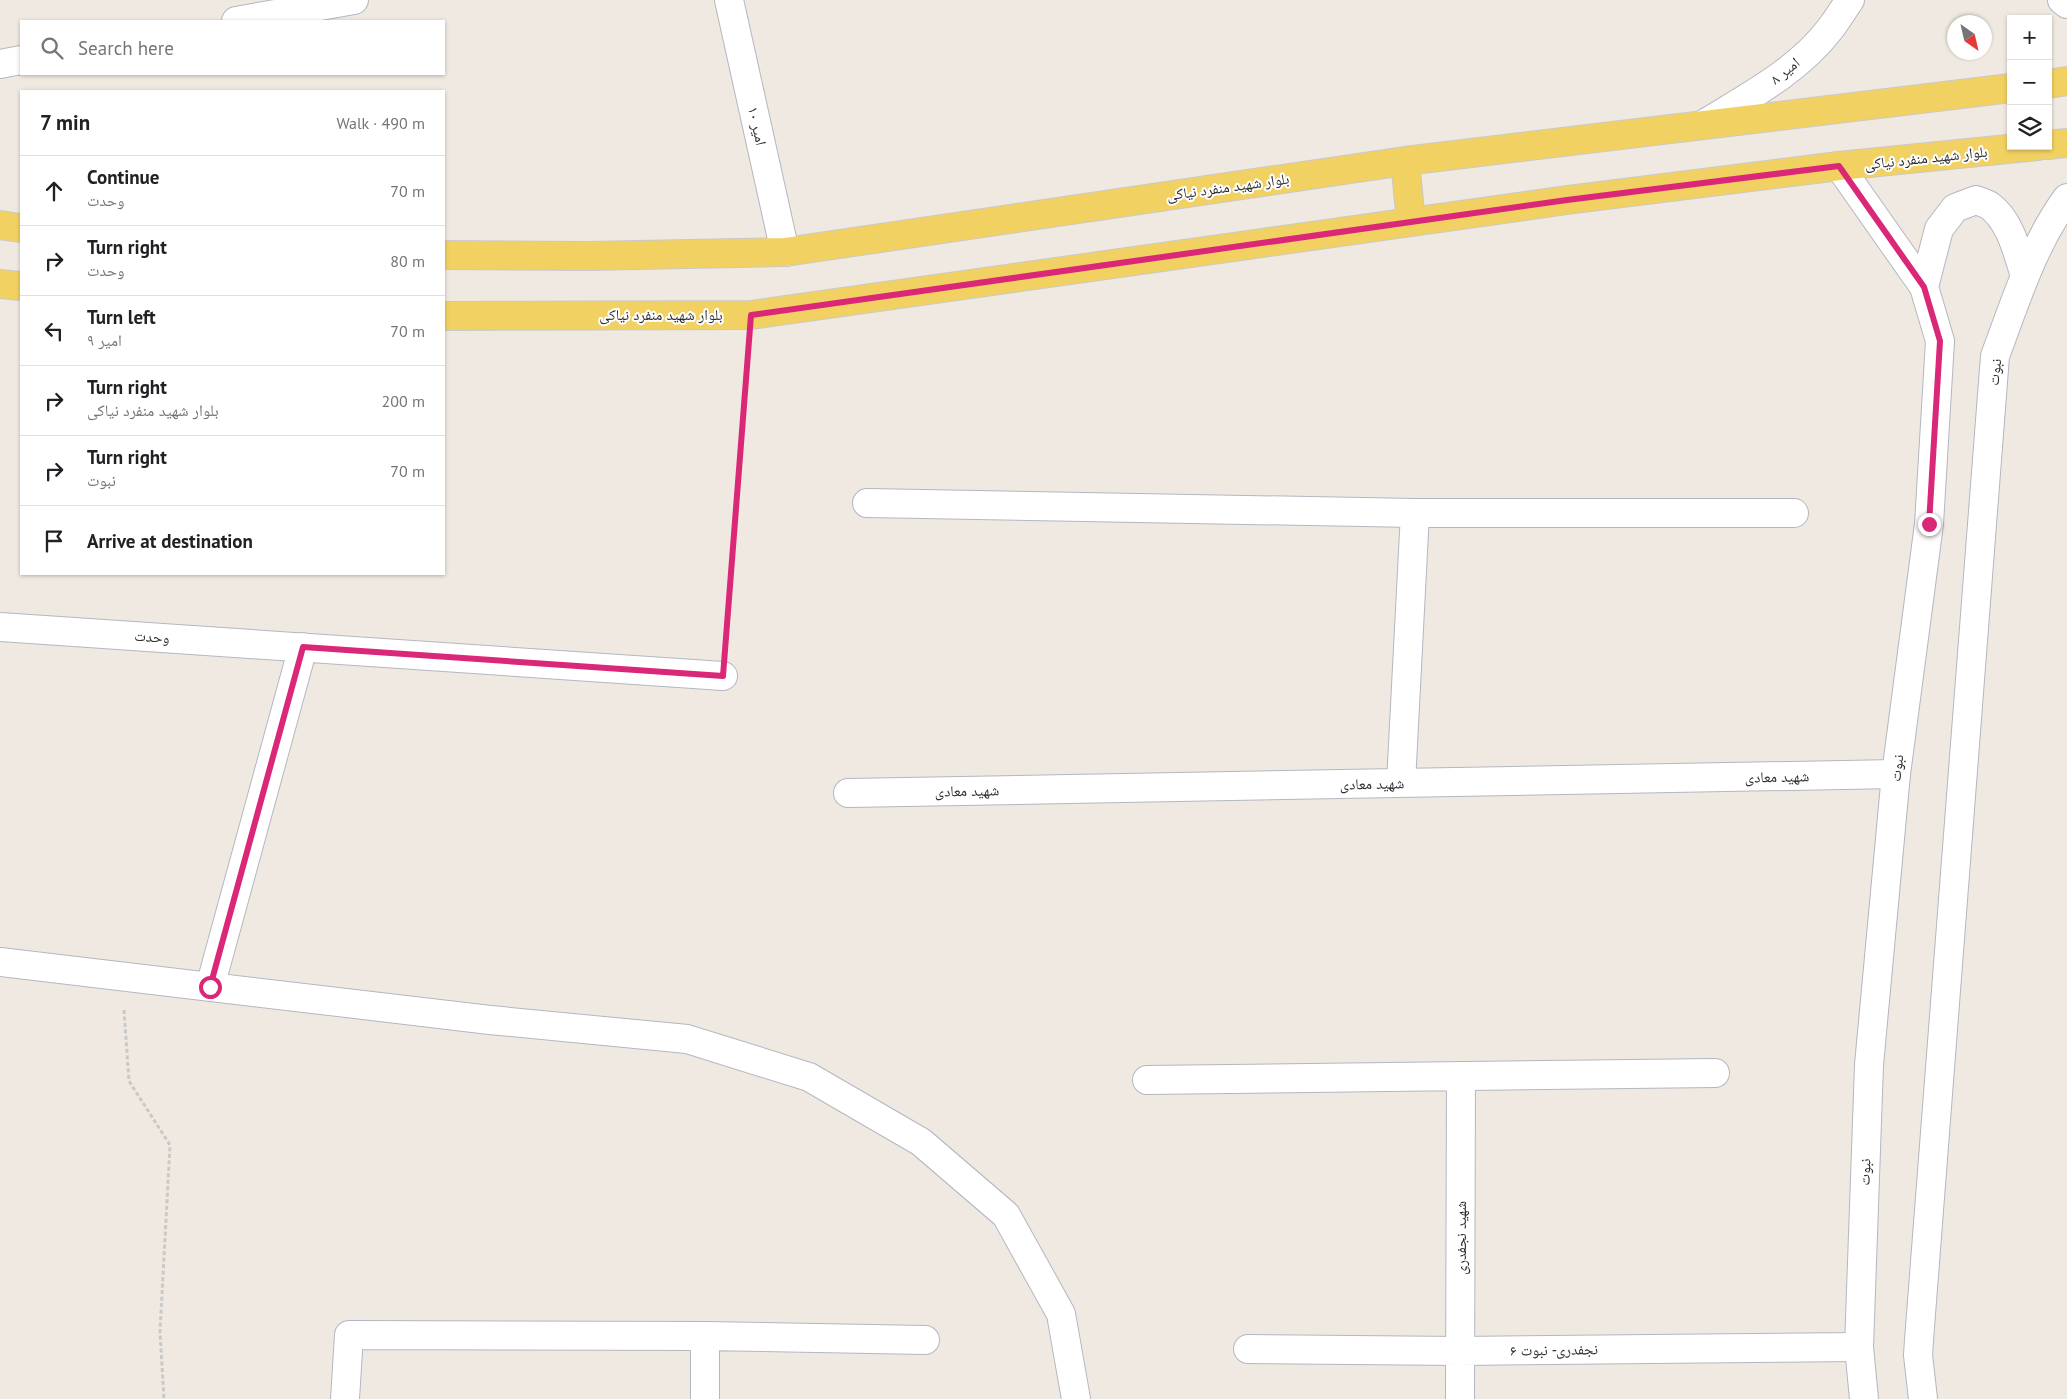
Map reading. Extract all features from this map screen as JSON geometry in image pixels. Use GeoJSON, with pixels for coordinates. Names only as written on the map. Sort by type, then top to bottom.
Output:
{"type":"FeatureCollection","features":[{"type":"Feature","properties":{"kind":"main road"},"geometry":{"type":"LineString","coordinates":[[2052,83],[2067,81]]}},
{"type":"Feature","properties":{"kind":"main road","name":"بلوار شهید منفرد نیاکی"},"geometry":{"type":"LineString","coordinates":[[445,255],[588,256],[785,252],[1405,161],[2007,88]]}},
{"type":"Feature","properties":{"kind":"main road"},"geometry":{"type":"LineString","coordinates":[[2052,145],[2067,143]]}},
{"type":"Feature","properties":{"kind":"main road","name":"بلوار شهید منفرد نیاکی"},"geometry":{"type":"LineString","coordinates":[[445,316],[751,315],[1567,200],[1839,166],[2007,149]]}},
{"type":"Feature","properties":{"kind":"main road"},"geometry":{"type":"LineString","coordinates":[[1405,161],[1410,222]]}},
{"type":"Feature","properties":{"kind":"main road"},"geometry":{"type":"LineString","coordinates":[[0,225],[20,228]]}},
{"type":"Feature","properties":{"kind":"main road"},"geometry":{"type":"LineString","coordinates":[[0,284],[20,286]]}},
{"type":"Feature","properties":{"kind":"street"},"geometry":{"type":"LineString","coordinates":[[242,20],[354,0]]}},
{"type":"Feature","properties":{"kind":"street","name":"امیر ۱۰"},"geometry":{"type":"LineString","coordinates":[[729,0],[785,252]]}},
{"type":"Feature","properties":{"kind":"street","name":"امیر ۸"},"geometry":{"type":"LineString","coordinates":[[1704,124],[1770,83],[1799,60],[1829,30],[1850,0]]}},
{"type":"Feature","properties":{"kind":"street"},"geometry":{"type":"LineString","coordinates":[[2062,0],[2067,4]]}},
{"type":"Feature","properties":{"kind":"street"},"geometry":{"type":"LineString","coordinates":[[0,64],[20,60]]}},
{"type":"Feature","properties":{"kind":"street","name":"نبوت"},"geometry":{"type":"LineString","coordinates":[[1839,166],[1924,287],[1940,341],[1929,524],[1896,774],[1869,1065],[1859,1347],[1864,1399]]}},
{"type":"Feature","properties":{"kind":"street","name":"نبوت"},"geometry":{"type":"LineString","coordinates":[[1922,1399],[1918,1355],[1919,1340],[1995,356],[2025,276],[2055,214],[2067,198]]}},
{"type":"Feature","properties":{"kind":"street"},"geometry":{"type":"LineString","coordinates":[[1924,287],[1939,229],[1955,208],[1976,200],[1990,206],[2004,221],[2013,239],[2025,276]]}},
{"type":"Feature","properties":{"kind":"street"},"geometry":{"type":"LineString","coordinates":[[867,504],[1415,513],[1794,514]]}},
{"type":"Feature","properties":{"kind":"street"},"geometry":{"type":"LineString","coordinates":[[1401,783],[1415,513]]}},
{"type":"Feature","properties":{"kind":"street","name":"وحدت"},"geometry":{"type":"LineString","coordinates":[[0,627],[723,676]]}},
{"type":"Feature","properties":{"kind":"street"},"geometry":{"type":"LineString","coordinates":[[210,987],[303,647]]}},
{"type":"Feature","properties":{"kind":"street","name":"شهید معادی"},"geometry":{"type":"LineString","coordinates":[[848,793],[1896,774]]}},
{"type":"Feature","properties":{"kind":"street"},"geometry":{"type":"LineString","coordinates":[[0,962],[490,1020],[687,1039],[809,1077],[921,1142],[1006,1215],[1061,1314],[1076,1399]]}},
{"type":"Feature","properties":{"kind":"street"},"geometry":{"type":"LineString","coordinates":[[1147,1080],[1715,1074]]}},
{"type":"Feature","properties":{"kind":"street","name":"شهید نجفدری"},"geometry":{"type":"LineString","coordinates":[[1460,1399],[1462,1076]]}},
{"type":"Feature","properties":{"kind":"street"},"geometry":{"type":"LineString","coordinates":[[345,1399],[349,1335],[705,1336],[925,1340]]}},
{"type":"Feature","properties":{"kind":"street"},"geometry":{"type":"LineString","coordinates":[[705,1336],[705,1399]]}},
{"type":"Feature","properties":{"kind":"street","name":"نجفدری- نبوت ۶"},"geometry":{"type":"LineString","coordinates":[[1248,1349],[1460,1352],[1859,1347]]}},
{"type":"Feature","properties":{"kind":"path"},"geometry":{"type":"LineString","coordinates":[[723,676],[751,315]]}},
{"type":"Feature","properties":{"kind":"path"},"geometry":{"type":"LineString","coordinates":[[122,976],[129,1081],[170,1145],[160,1332],[164,1399]]}},
{"type":"Feature","properties":{"kind":"route"},"geometry":{"type":"LineString","coordinates":[[210,987],[303,647],[723,676],[751,315],[1567,200],[1839,166],[1924,287],[1940,341],[1929,524]]}}]}
